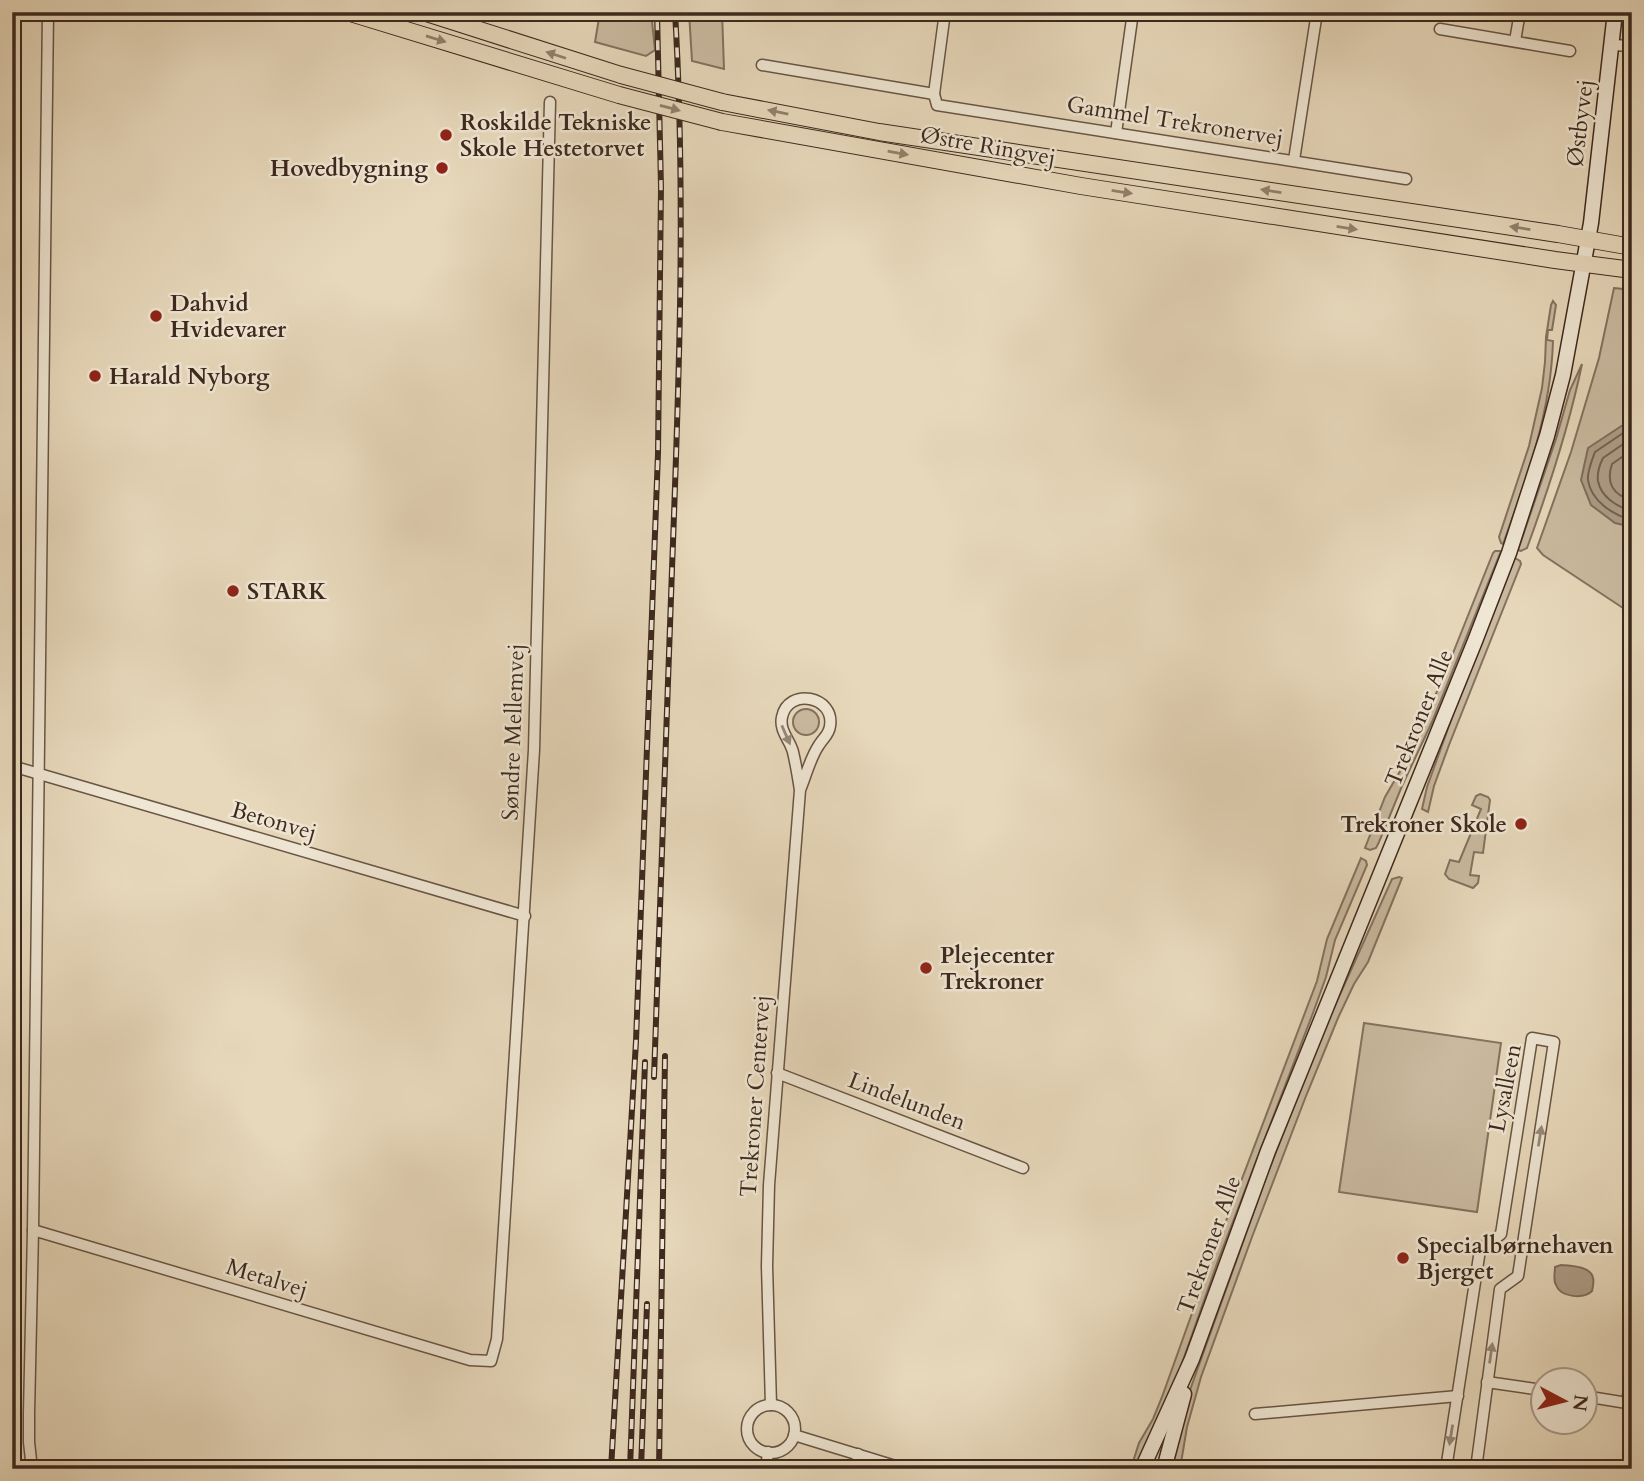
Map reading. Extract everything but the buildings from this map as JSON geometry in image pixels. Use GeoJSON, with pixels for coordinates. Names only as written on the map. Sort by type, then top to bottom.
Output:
{"type":"FeatureCollection","features":[{"type":"Feature","properties":{"kind":"main road","name":"Østre Ringvej"},"geometry":{"type":"LineString","coordinates":[[347,12],[619,95],[722,122],[1081,186],[1632,270]]}},
{"type":"Feature","properties":{"kind":"main road","name":"Østre Ringvej"},"geometry":{"type":"LineString","coordinates":[[423,12],[621,75],[722,102],[878,132],[1632,247]]}},
{"type":"Feature","properties":{"kind":"street"},"geometry":{"type":"LineString","coordinates":[[33,1469],[29,1413],[48,12]]}},
{"type":"Feature","properties":{"kind":"street"},"geometry":{"type":"LineString","coordinates":[[936,99],[945,12]]}},
{"type":"Feature","properties":{"kind":"street"},"geometry":{"type":"LineString","coordinates":[[1116,133],[1133,12]]}},
{"type":"Feature","properties":{"kind":"street"},"geometry":{"type":"LineString","coordinates":[[1294,160],[1317,12]]}},
{"type":"Feature","properties":{"kind":"street"},"geometry":{"type":"LineString","coordinates":[[1515,41],[1520,12]]}},
{"type":"Feature","properties":{"kind":"street","name":"Østbyvej"},"geometry":{"type":"LineString","coordinates":[[1587,239],[1615,12]]}},
{"type":"Feature","properties":{"kind":"street"},"geometry":{"type":"LineString","coordinates":[[1440,29],[1570,51]]}},
{"type":"Feature","properties":{"kind":"street"},"geometry":{"type":"LineString","coordinates":[[1612,45],[1632,46]]}},
{"type":"Feature","properties":{"kind":"street","name":"Gammel Trekronervej"},"geometry":{"type":"LineString","coordinates":[[762,65],[1116,133],[1406,179]]}},
{"type":"Feature","properties":{"kind":"street","name":"Søndre Mellemvej"},"geometry":{"type":"LineString","coordinates":[[491,1361],[497,1339],[535,740],[550,102]]}},
{"type":"Feature","properties":{"kind":"street","name":"Trekroner Alle"},"geometry":{"type":"LineString","coordinates":[[1142,1469],[1192,1359],[1273,1138],[1509,553],[1547,436],[1563,375],[1587,239]]}},
{"type":"Feature","properties":{"kind":"street","name":"Trekroner Centervej"},"geometry":{"type":"LineString","coordinates":[[771,1405],[767,1266],[769,1185],[800,790],[793,749],[781,726],[782,714],[789,704],[799,698],[811,698],[822,703],[829,713],[831,725],[827,736],[819,745],[800,790]]}},
{"type":"Feature","properties":{"kind":"street","name":"Betonvej"},"geometry":{"type":"LineString","coordinates":[[12,766],[525,916]]}},
{"type":"Feature","properties":{"kind":"street","name":"Lysalleen"},"geometry":{"type":"LineString","coordinates":[[1475,1469],[1500,1289],[1518,1276],[1554,1042],[1532,1038],[1501,1234]]}},
{"type":"Feature","properties":{"kind":"street","name":"Lindelunden"},"geometry":{"type":"LineString","coordinates":[[777,1073],[1023,1168]]}},
{"type":"Feature","properties":{"kind":"street","name":"Metalvej"},"geometry":{"type":"LineString","coordinates":[[33,1230],[470,1360],[491,1361]]}},
{"type":"Feature","properties":{"kind":"street"},"geometry":{"type":"LineString","coordinates":[[1446,1469],[1480,1250],[1501,1234],[1524,1237]]}},
{"type":"Feature","properties":{"kind":"street","name":"Trekroner Alle"},"geometry":{"type":"LineString","coordinates":[[1164,1469],[1192,1359]]}},
{"type":"Feature","properties":{"kind":"street"},"geometry":{"type":"LineString","coordinates":[[1598,1398],[1627,1403],[1632,1370]]}},
{"type":"Feature","properties":{"kind":"street"},"geometry":{"type":"LineString","coordinates":[[1487,1382],[1528,1388]]}},
{"type":"Feature","properties":{"kind":"street"},"geometry":{"type":"LineString","coordinates":[[1255,1414],[1458,1396]]}},
{"type":"Feature","properties":{"kind":"street"},"geometry":{"type":"LineString","coordinates":[[778,1406],[794,1420],[794,1435],[789,1445],[779,1451],[760,1450],[749,1438],[748,1421],[761,1407],[778,1406]]}},
{"type":"Feature","properties":{"kind":"street"},"geometry":{"type":"LineString","coordinates":[[794,1435],[905,1469]]}},
{"type":"Feature","properties":{"kind":"street"},"geometry":{"type":"LineString","coordinates":[[766,1469],[768,1452]]}},
{"type":"Feature","properties":{"kind":"street"},"geometry":{"type":"LineString","coordinates":[[856,1469],[859,1454]]}},
{"type":"Feature","properties":{"kind":"shaded area"},"geometry":{"type":"Polygon","coordinates":[[[600,12],[651,12],[655,50],[646,56],[595,42],[600,12]]]}},
{"type":"Feature","properties":{"kind":"shaded area"},"geometry":{"type":"Polygon","coordinates":[[[689,12],[722,12],[724,69],[692,61],[689,12]]]}},
{"type":"Feature","properties":{"kind":"shaded area"},"geometry":{"type":"Polygon","coordinates":[[[1614,288],[1632,290],[1632,614],[1543,555],[1537,548],[1571,452],[1599,358],[1614,288]]]}},
{"type":"Feature","properties":{"kind":"shaded area"},"geometry":{"type":"Polygon","coordinates":[[[1553,301],[1556,305],[1552,330],[1548,330],[1547,340],[1553,341],[1551,367],[1543,419],[1503,544],[1499,537],[1529,446],[1542,388],[1546,337],[1553,301]]]}},
{"type":"Feature","properties":{"kind":"shaded area"},"geometry":{"type":"Polygon","coordinates":[[[1582,364],[1565,434],[1543,503],[1527,548],[1518,550],[1570,390],[1582,364]]]}},
{"type":"Feature","properties":{"kind":"shaded area"},"geometry":{"type":"Polygon","coordinates":[[[1495,551],[1501,551],[1432,722],[1376,848],[1365,848],[1385,797],[1406,761],[1443,678],[1495,551]]]}},
{"type":"Feature","properties":{"kind":"shaded area"},"geometry":{"type":"Polygon","coordinates":[[[1515,558],[1521,564],[1449,745],[1428,812],[1422,809],[1427,787],[1515,558]]]}},
{"type":"Feature","properties":{"kind":"shaded area"},"geometry":{"type":"Polygon","coordinates":[[[806,709],[815,713],[819,722],[815,731],[806,735],[797,731],[793,722],[797,713],[806,709]]]}},
{"type":"Feature","properties":{"kind":"shaded area"},"geometry":{"type":"Polygon","coordinates":[[[1480,794],[1490,800],[1483,853],[1474,852],[1470,875],[1479,876],[1478,883],[1473,888],[1449,879],[1445,874],[1450,860],[1459,862],[1481,809],[1472,805],[1480,794]]]}},
{"type":"Feature","properties":{"kind":"shaded area"},"geometry":{"type":"Polygon","coordinates":[[[1361,858],[1367,865],[1335,940],[1326,977],[1219,1258],[1169,1400],[1138,1469],[1131,1468],[1139,1443],[1162,1397],[1317,981],[1327,939],[1361,858]]]}},
{"type":"Feature","properties":{"kind":"shaded area"},"geometry":{"type":"Polygon","coordinates":[[[1402,878],[1368,962],[1338,1018],[1252,1237],[1201,1377],[1187,1427],[1180,1469],[1169,1469],[1190,1390],[1267,1175],[1324,1030],[1392,879],[1402,878]]]}},
{"type":"Feature","properties":{"kind":"shaded area"},"geometry":{"type":"Polygon","coordinates":[[[1364,1023],[1501,1043],[1477,1212],[1339,1192],[1364,1023]]]}},
{"type":"Feature","properties":{"kind":"water"},"geometry":{"type":"Polygon","coordinates":[[[1632,419],[1632,527],[1615,523],[1591,505],[1581,480],[1588,448],[1632,419]]]}},
{"type":"Feature","properties":{"kind":"water"},"geometry":{"type":"Polygon","coordinates":[[[1561,1265],[1589,1271],[1593,1280],[1592,1291],[1573,1296],[1563,1293],[1555,1281],[1555,1267],[1561,1265]]]}},
{"type":"Feature","properties":{"kind":"railway"},"geometry":{"type":"LineString","coordinates":[[611,1469],[636,1041],[658,453],[661,187],[657,12]]}},
{"type":"Feature","properties":{"kind":"railway"},"geometry":{"type":"LineString","coordinates":[[654,1077],[679,360],[681,221],[675,12]]}},
{"type":"Feature","properties":{"kind":"railway"},"geometry":{"type":"LineString","coordinates":[[659,1469],[665,1056]]}},
{"type":"Feature","properties":{"kind":"railway"},"geometry":{"type":"LineString","coordinates":[[630,1469],[645,1062]]}},
{"type":"Feature","properties":{"kind":"railway"},"geometry":{"type":"LineString","coordinates":[[641,1469],[647,1304]]}},
{"type":"Feature","properties":{"kind":"place","name":"Roskilde Tekniske Skole Hestetorvet"},"geometry":{"type":"Point","coordinates":[446,135]}},
{"type":"Feature","properties":{"kind":"place","name":"Hovedbygning"},"geometry":{"type":"Point","coordinates":[442,168]}},
{"type":"Feature","properties":{"kind":"place","name":"Dahvid Hvidevarer"},"geometry":{"type":"Point","coordinates":[156,316]}},
{"type":"Feature","properties":{"kind":"place","name":"Harald Nyborg"},"geometry":{"type":"Point","coordinates":[95,376]}},
{"type":"Feature","properties":{"kind":"place","name":"STARK"},"geometry":{"type":"Point","coordinates":[233,591]}},
{"type":"Feature","properties":{"kind":"place","name":"Trekroner Skole"},"geometry":{"type":"Point","coordinates":[1521,824]}},
{"type":"Feature","properties":{"kind":"place","name":"Plejecenter Trekroner"},"geometry":{"type":"Point","coordinates":[926,968]}},
{"type":"Feature","properties":{"kind":"place","name":"Specialbørnehaven Bjerget"},"geometry":{"type":"Point","coordinates":[1403,1258]}}]}
